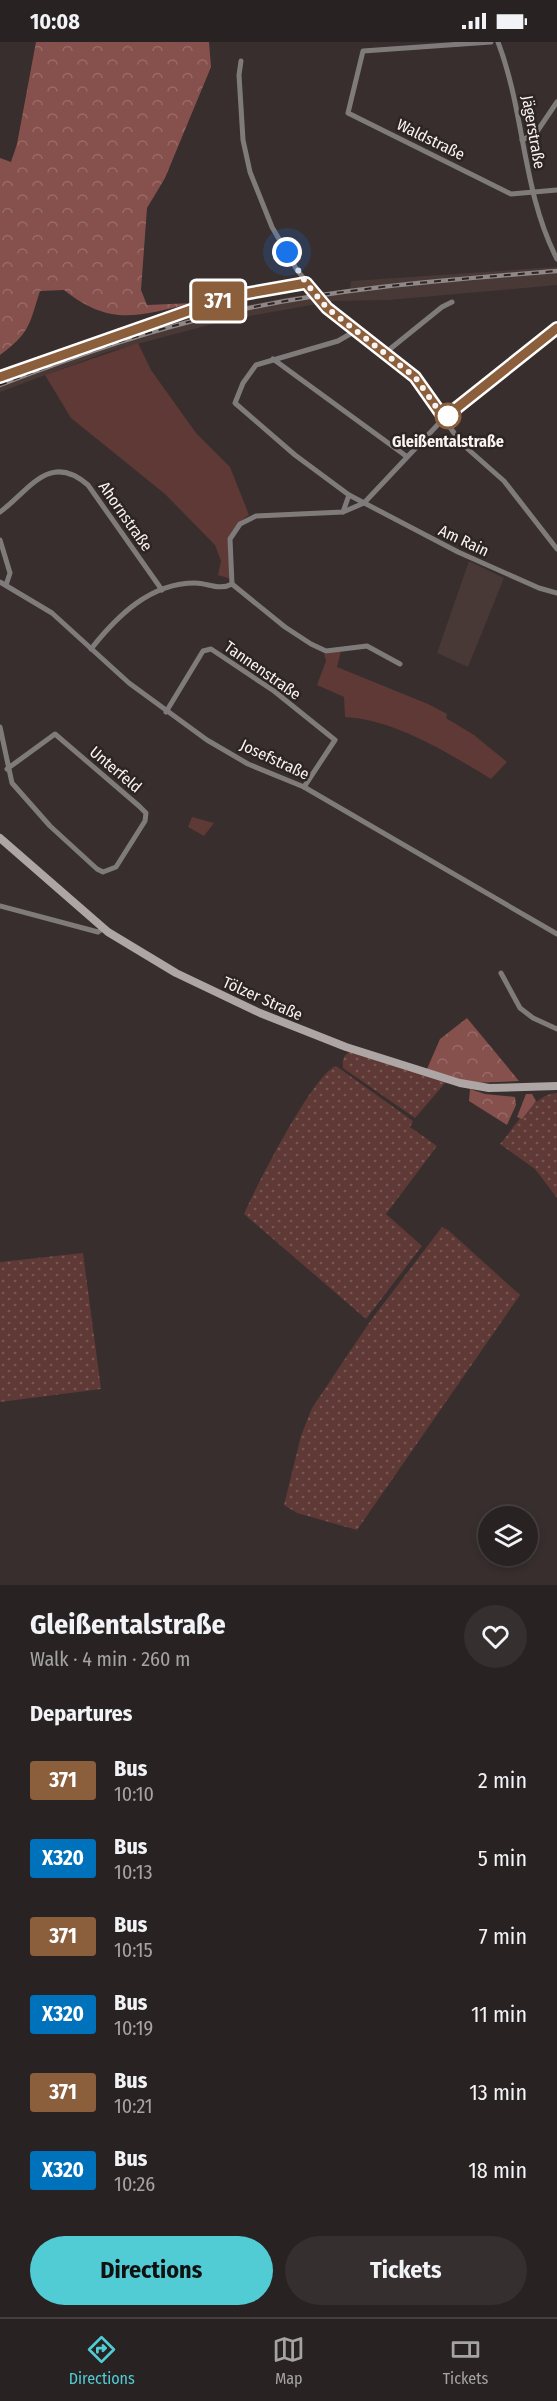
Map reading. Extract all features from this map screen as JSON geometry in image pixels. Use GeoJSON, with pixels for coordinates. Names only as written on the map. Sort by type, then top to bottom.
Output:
{"type":"FeatureCollection","features":[{"type":"Feature","properties":{"kind":"main road","name":"Tölzer Straße"},"geometry":{"type":"LineString","coordinates":[[0,838],[104,928],[141,953],[207,988],[287,1025],[346,1047],[478,1087],[557,1086]]}},
{"type":"Feature","properties":{"kind":"street","name":"Waldstraße"},"geometry":{"type":"LineString","coordinates":[[491,42],[363,51],[348,113],[357,120],[433,154],[511,194],[531,192]]}},
{"type":"Feature","properties":{"kind":"street","name":"Jägerstraße"},"geometry":{"type":"LineString","coordinates":[[498,42],[511,83],[531,192],[544,235],[557,259]]}},
{"type":"Feature","properties":{"kind":"street"},"geometry":{"type":"LineString","coordinates":[[241,61],[239,75],[243,140],[250,172],[272,227],[306,283],[327,308],[415,377],[470,453],[504,481],[556,545]]}},
{"type":"Feature","properties":{"kind":"street"},"geometry":{"type":"LineString","coordinates":[[522,140],[536,133],[557,102]]}},
{"type":"Feature","properties":{"kind":"street"},"geometry":{"type":"LineString","coordinates":[[531,192],[557,190]]}},
{"type":"Feature","properties":{"kind":"street"},"geometry":{"type":"LineString","coordinates":[[0,377],[205,305],[238,295],[306,283]]}},
{"type":"Feature","properties":{"kind":"street"},"geometry":{"type":"LineString","coordinates":[[385,353],[442,307],[452,302]]}},
{"type":"Feature","properties":{"kind":"street"},"geometry":{"type":"LineString","coordinates":[[400,664],[367,646],[326,651],[285,627],[232,584],[230,539],[234,531],[247,519],[256,516],[343,512],[364,503],[444,418],[557,328]]}},
{"type":"Feature","properties":{"kind":"street"},"geometry":{"type":"LineString","coordinates":[[273,359],[338,341],[357,330]]}},
{"type":"Feature","properties":{"kind":"street"},"geometry":{"type":"LineString","coordinates":[[273,359],[406,456]]}},
{"type":"Feature","properties":{"kind":"street","name":"Am Rain"},"geometry":{"type":"LineString","coordinates":[[273,359],[256,365],[243,383],[235,403],[295,455],[349,495],[364,503],[458,552],[539,588],[557,593]]}},
{"type":"Feature","properties":{"kind":"street","name":"Ahornstraße"},"geometry":{"type":"LineString","coordinates":[[0,512],[40,477],[57,472],[75,476],[88,485],[162,590]]}},
{"type":"Feature","properties":{"kind":"street"},"geometry":{"type":"LineString","coordinates":[[343,512],[349,495]]}},
{"type":"Feature","properties":{"kind":"street"},"geometry":{"type":"LineString","coordinates":[[0,540],[10,573],[3,584]]}},
{"type":"Feature","properties":{"kind":"street"},"geometry":{"type":"LineString","coordinates":[[91,649],[123,612],[162,590],[189,583],[221,588],[232,584]]}},
{"type":"Feature","properties":{"kind":"street","name":"Josefstraße"},"geometry":{"type":"LineString","coordinates":[[3,584],[52,613],[166,712],[248,764],[304,788],[557,934]]}},
{"type":"Feature","properties":{"kind":"street","name":"Tannenstraße"},"geometry":{"type":"LineString","coordinates":[[166,712],[203,651],[211,649],[274,691],[335,740],[304,788]]}},
{"type":"Feature","properties":{"kind":"street"},"geometry":{"type":"LineString","coordinates":[[0,727],[8,769]]}},
{"type":"Feature","properties":{"kind":"street","name":"Unterfeld"},"geometry":{"type":"LineString","coordinates":[[55,734],[139,806],[147,817],[116,867],[103,872],[50,826],[12,783],[8,769],[55,734]]}},
{"type":"Feature","properties":{"kind":"street"},"geometry":{"type":"LineString","coordinates":[[0,906],[98,932],[104,928]]}},
{"type":"Feature","properties":{"kind":"street"},"geometry":{"type":"LineString","coordinates":[[501,973],[519,1008],[533,1018],[557,1029]]}},
{"type":"Feature","properties":{"kind":"shaded area"},"geometry":{"type":"Polygon","coordinates":[[[557,267],[557,285],[389,300],[334,301],[228,320],[107,352],[0,392],[0,382],[106,343],[204,314],[289,297],[350,289],[351,281],[557,267]]]}},
{"type":"Feature","properties":{"kind":"shaded area"},"geometry":{"type":"Polygon","coordinates":[[[138,343],[151,370],[196,433],[230,467],[249,515],[240,522],[230,536],[231,579],[218,575],[221,561],[215,545],[165,494],[71,418],[45,375],[138,343]]]}},
{"type":"Feature","properties":{"kind":"shaded area"},"geometry":{"type":"Polygon","coordinates":[[[469,561],[504,578],[468,667],[437,653],[469,561]]]}},
{"type":"Feature","properties":{"kind":"shaded area"},"geometry":{"type":"Polygon","coordinates":[[[341,651],[337,667],[447,714],[446,718],[474,735],[507,762],[491,779],[421,739],[383,724],[345,717],[344,697],[317,685],[326,661],[324,654],[341,651]]]}},
{"type":"Feature","properties":{"kind":"shaded area"},"geometry":{"type":"Polygon","coordinates":[[[192,817],[214,823],[204,836],[188,827],[192,817]]]}},
{"type":"Feature","properties":{"kind":"shaded area"},"geometry":{"type":"Polygon","coordinates":[[[352,1051],[446,1082],[415,1118],[343,1068],[344,1058],[352,1051]]]}},
{"type":"Feature","properties":{"kind":"shaded area"},"geometry":{"type":"Polygon","coordinates":[[[336,1066],[413,1121],[410,1127],[437,1146],[386,1214],[422,1246],[366,1319],[244,1214],[272,1158],[313,1089],[336,1066]]]}},
{"type":"Feature","properties":{"kind":"shaded area"},"geometry":{"type":"Polygon","coordinates":[[[557,1093],[557,1198],[535,1169],[500,1144],[532,1105],[548,1095],[557,1093]]]}},
{"type":"Feature","properties":{"kind":"shaded area"},"geometry":{"type":"Polygon","coordinates":[[[442,1227],[520,1295],[357,1530],[297,1513],[284,1505],[301,1436],[312,1408],[371,1320],[442,1227]]]}},
{"type":"Feature","properties":{"kind":"shaded area"},"geometry":{"type":"Polygon","coordinates":[[[83,1253],[101,1389],[0,1402],[0,1262],[83,1253]]]}},
{"type":"Feature","properties":{"kind":"green space"},"geometry":{"type":"Polygon","coordinates":[[[36,42],[209,42],[211,67],[165,178],[147,208],[141,290],[147,305],[194,303],[141,314],[112,314],[81,302],[64,290],[40,291],[27,328],[0,355],[0,158],[11,162],[17,144],[36,42]]]}},
{"type":"Feature","properties":{"kind":"green space"},"geometry":{"type":"Polygon","coordinates":[[[467,1018],[519,1081],[473,1083],[427,1069],[440,1039],[467,1018]]]}},
{"type":"Feature","properties":{"kind":"green space"},"geometry":{"type":"Polygon","coordinates":[[[470,1089],[485,1094],[515,1097],[516,1105],[507,1125],[469,1101],[470,1089]]]}},
{"type":"Feature","properties":{"kind":"green space"},"geometry":{"type":"Polygon","coordinates":[[[526,1094],[532,1094],[536,1101],[522,1119],[517,1117],[526,1094]]]}},
{"type":"Feature","properties":{"kind":"railway"},"geometry":{"type":"LineString","coordinates":[[0,385],[83,354],[140,336],[267,304],[391,286],[557,271]]}},
{"type":"Feature","properties":{"kind":"bus line","name":"371"},"geometry":{"type":"LineString","coordinates":[[0,377],[69,350],[205,305],[238,295],[306,283],[327,308],[415,377],[444,418],[479,393],[557,328]]}},
{"type":"Feature","properties":{"kind":"place","name":"Gleißentalstraße"},"geometry":{"type":"Point","coordinates":[448,416]}},
{"type":"Feature","properties":{"kind":"route"},"geometry":{"type":"LineString","coordinates":[[287,252],[306,283],[327,308],[415,377],[444,418],[452,413],[448,416]]}}]}
